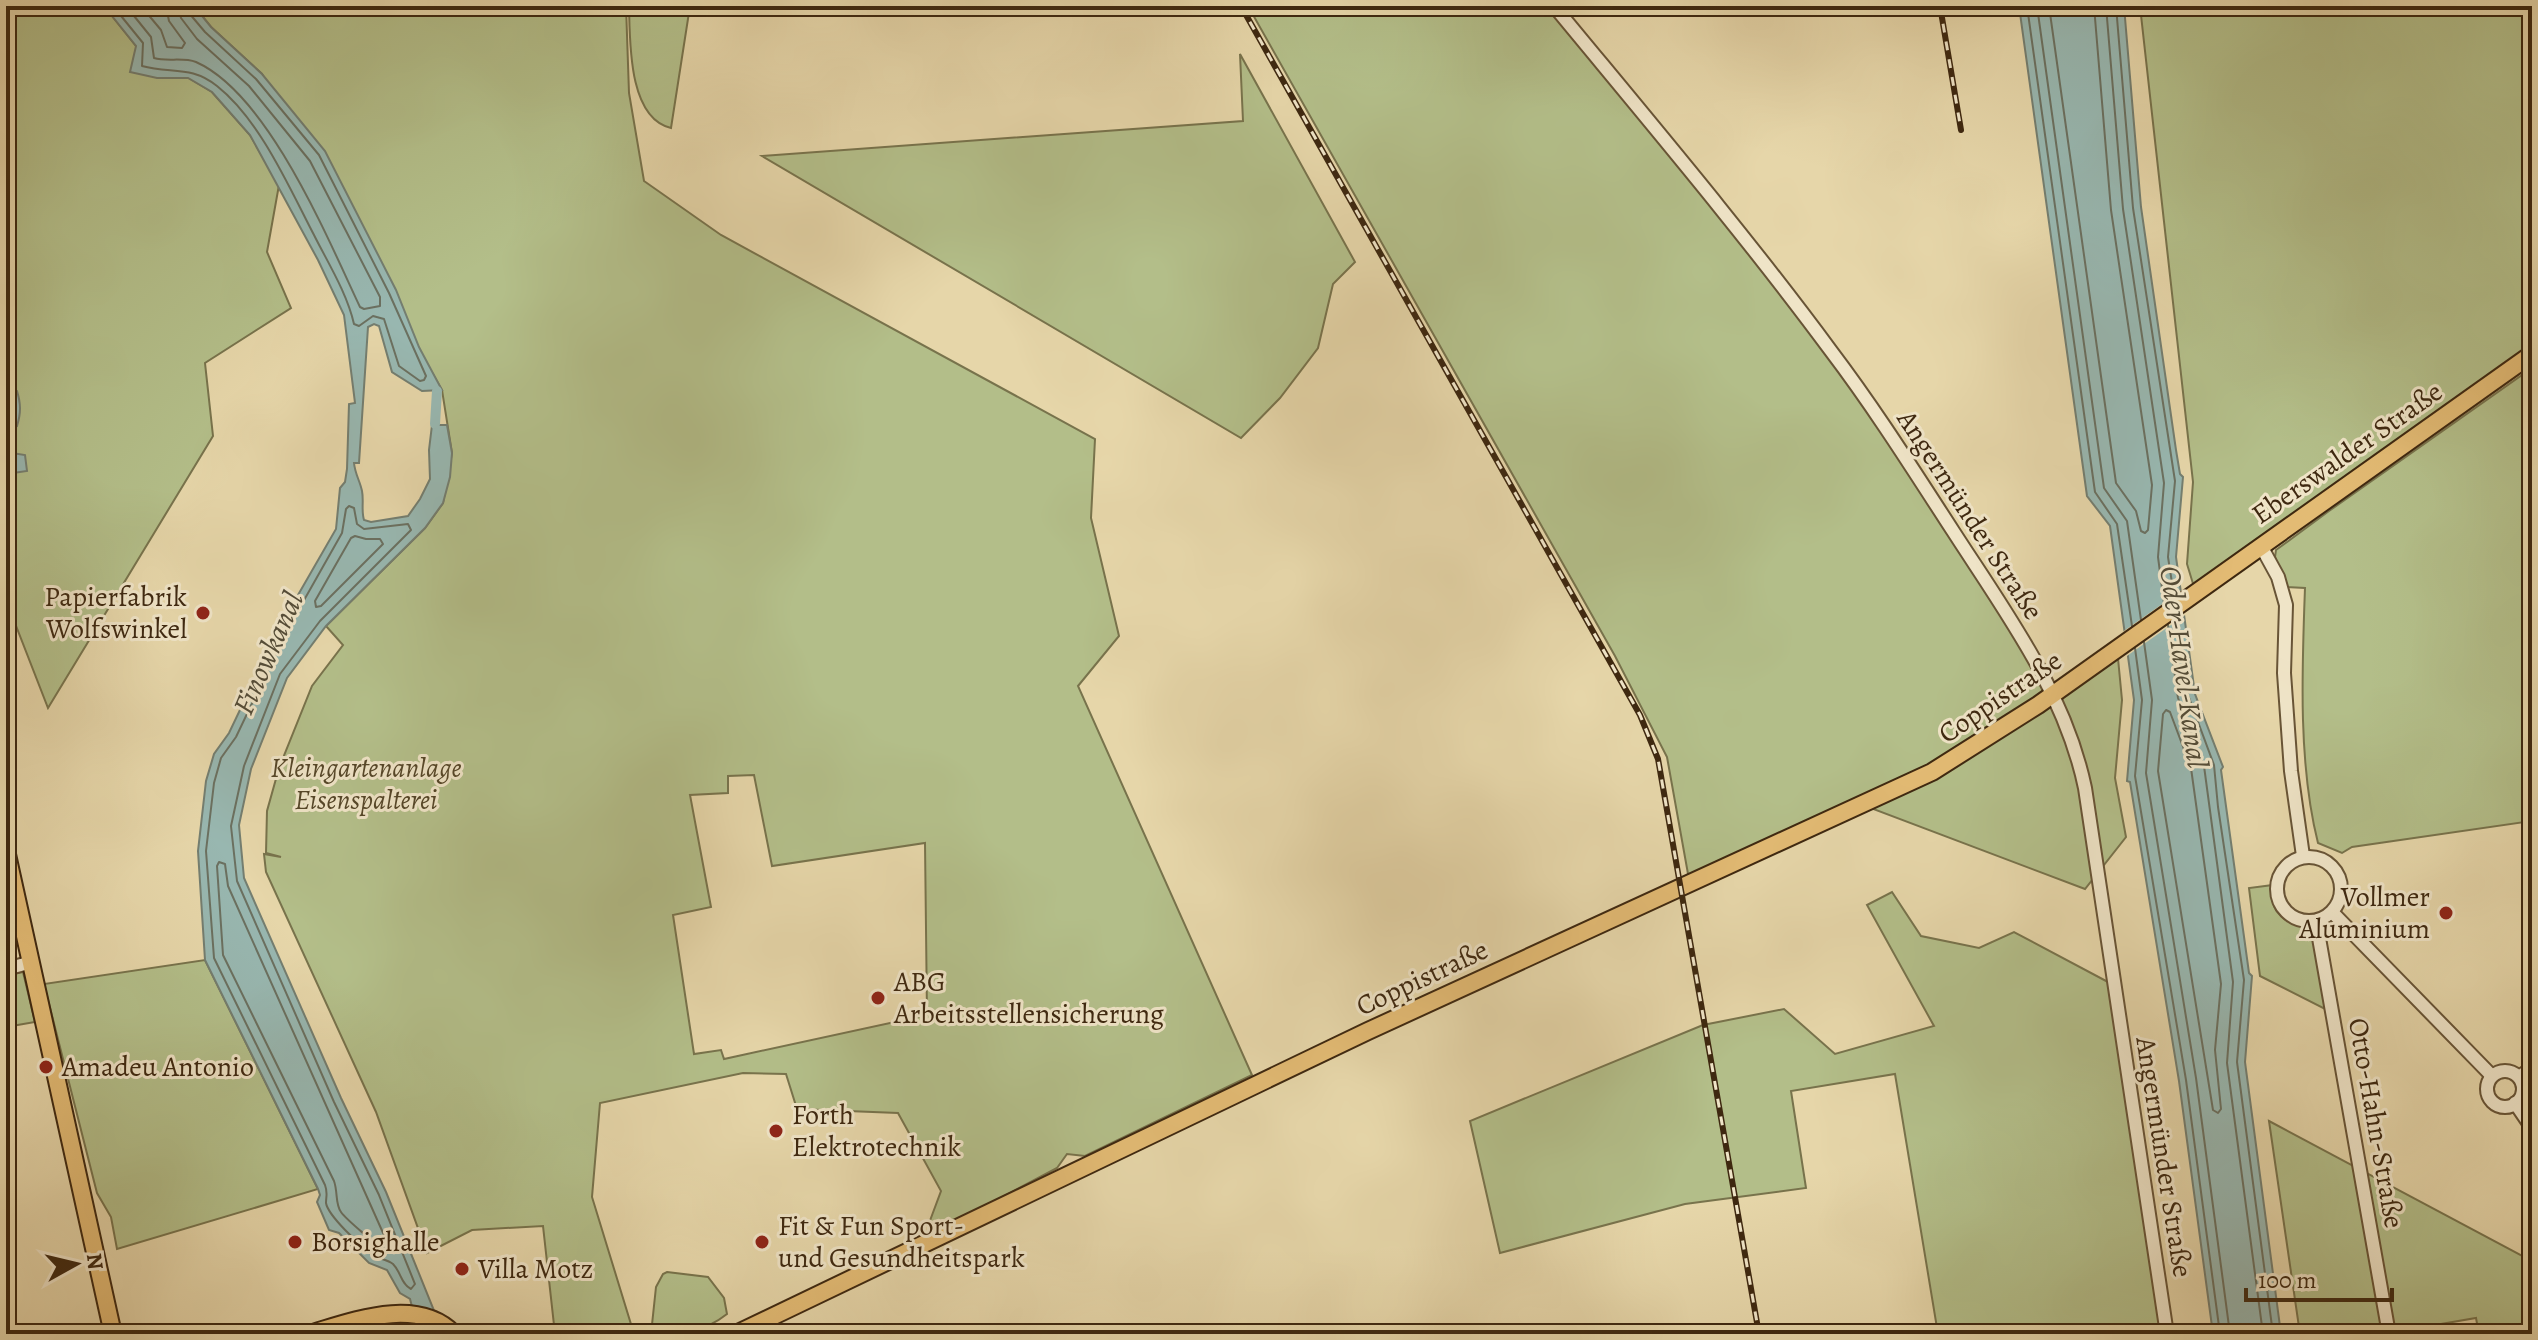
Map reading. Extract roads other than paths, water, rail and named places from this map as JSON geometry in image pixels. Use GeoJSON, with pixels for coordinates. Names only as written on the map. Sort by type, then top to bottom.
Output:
{"type":"FeatureCollection","features":[{"type":"Feature","properties":{"kind":"main road","name":"Eberswalder Straße"},"geometry":{"type":"LineString","coordinates":[[2117,648],[2532,354]]}},
{"type":"Feature","properties":{"kind":"main road","name":"Coppistraße"},"geometry":{"type":"LineString","coordinates":[[736,1334],[1368,1031],[1908,785],[1967,753],[2117,648]]}},
{"type":"Feature","properties":{"kind":"main road"},"geometry":{"type":"LineString","coordinates":[[6,850],[113,1334]]}},
{"type":"Feature","properties":{"kind":"main road"},"geometry":{"type":"LineString","coordinates":[[309,1334],[346,1323],[407,1314],[418,1314],[449,1328]]}},
{"type":"Feature","properties":{"kind":"street","name":"Angermünder Straße"},"geometry":{"type":"LineString","coordinates":[[1554,6],[1707,191],[1834,354],[2041,668],[2074,743],[2085,788],[2167,1334]]}},
{"type":"Feature","properties":{"kind":"street"},"geometry":{"type":"LineString","coordinates":[[2261,546],[2278,577],[2286,605],[2284,673],[2291,771],[2303,856]]}},
{"type":"Feature","properties":{"kind":"street"},"geometry":{"type":"LineString","coordinates":[[2303,856],[2323,859],[2338,874],[2341,893],[2332,912],[2316,921],[2295,919],[2280,905],[2277,895],[2279,875],[2293,860],[2303,856]]}},
{"type":"Feature","properties":{"kind":"street"},"geometry":{"type":"LineString","coordinates":[[2332,912],[2492,1076]]}},
{"type":"Feature","properties":{"kind":"street","name":"Otto-Hahn-Straße"},"geometry":{"type":"LineString","coordinates":[[2316,921],[2389,1334]]}},
{"type":"Feature","properties":{"kind":"street"},"geometry":{"type":"LineString","coordinates":[[6,969],[32,962]]}},
{"type":"Feature","properties":{"kind":"street"},"geometry":{"type":"LineString","coordinates":[[2519,1077],[2532,1068]]}},
{"type":"Feature","properties":{"kind":"street"},"geometry":{"type":"LineString","coordinates":[[2507,1071],[2519,1077],[2522,1092],[2515,1103],[2505,1107],[2491,1100],[2487,1087],[2492,1076],[2507,1071]]}},
{"type":"Feature","properties":{"kind":"street"},"geometry":{"type":"LineString","coordinates":[[2515,1103],[2532,1128]]}},
{"type":"Feature","properties":{"kind":"water","name":"Finowkanal"},"geometry":{"type":"Polygon","coordinates":[[[104,6],[194,6],[211,27],[262,74],[325,151],[396,290],[419,347],[442,390],[422,391],[392,372],[379,326],[374,324],[368,327],[359,463],[354,463],[362,491],[364,520],[371,522],[408,516],[430,479],[432,425],[447,425],[452,453],[450,477],[443,503],[425,528],[326,626],[287,678],[251,769],[239,825],[244,878],[386,1192],[435,1313],[440,1334],[419,1334],[410,1299],[400,1293],[387,1270],[369,1263],[339,1233],[329,1230],[317,1202],[320,1195],[318,1189],[205,960],[198,851],[206,781],[214,754],[229,733],[279,628],[336,529],[340,488],[345,482],[347,469],[349,404],[355,403],[344,315],[318,260],[250,135],[212,92],[188,78],[157,78],[130,72],[136,46],[104,6]]]}},
{"type":"Feature","properties":{"kind":"water","name":"Oder-Havel-Kanal"},"geometry":{"type":"Polygon","coordinates":[[[2019,6],[2124,6],[2141,207],[2176,450],[2183,477],[2176,557],[2195,694],[2223,767],[2249,973],[2252,976],[2245,1062],[2281,1334],[2213,1334],[2179,1081],[2130,782],[2127,781],[2134,700],[2110,526],[2087,496],[2019,6]]]}},
{"type":"Feature","properties":{"kind":"water"},"geometry":{"type":"Polygon","coordinates":[[[17,391],[19,417],[17,426],[6,428],[6,393],[17,391]]]}},
{"type":"Feature","properties":{"kind":"water"},"geometry":{"type":"Polygon","coordinates":[[[6,454],[25,455],[27,471],[6,474],[6,454]]]}},
{"type":"Feature","properties":{"kind":"waterway"},"geometry":{"type":"LineString","coordinates":[[435,424],[437,391]]}},
{"type":"Feature","properties":{"kind":"railway"},"geometry":{"type":"LineString","coordinates":[[1241,6],[1640,715],[1658,759],[1759,1334]]}},
{"type":"Feature","properties":{"kind":"railway"},"geometry":{"type":"LineString","coordinates":[[1940,6],[1961,130]]}},
{"type":"Feature","properties":{"kind":"place","name":"Papierfabrik Wolfswinkel"},"geometry":{"type":"Point","coordinates":[203,613]}},
{"type":"Feature","properties":{"kind":"place","name":"Vollmer Aluminium"},"geometry":{"type":"Point","coordinates":[2446,913]}},
{"type":"Feature","properties":{"kind":"place","name":"ABG Arbeitsstellensicherung"},"geometry":{"type":"Point","coordinates":[878,998]}},
{"type":"Feature","properties":{"kind":"place","name":"Amadeu Antonio"},"geometry":{"type":"Point","coordinates":[46,1067]}},
{"type":"Feature","properties":{"kind":"place","name":"Forth Elektrotechnik"},"geometry":{"type":"Point","coordinates":[776,1131]}},
{"type":"Feature","properties":{"kind":"place","name":"Borsighalle"},"geometry":{"type":"Point","coordinates":[295,1242]}},
{"type":"Feature","properties":{"kind":"place","name":"Fit & Fun Sport- und Gesundheitspark"},"geometry":{"type":"Point","coordinates":[762,1242]}},
{"type":"Feature","properties":{"kind":"place","name":"Villa Motz"},"geometry":{"type":"Point","coordinates":[462,1269]}},
{"type":"Feature","properties":{"kind":"park label","name":"Kleingartenanlage Eisenspalterei"},"geometry":{"type":"Point","coordinates":[366,784]}}]}
